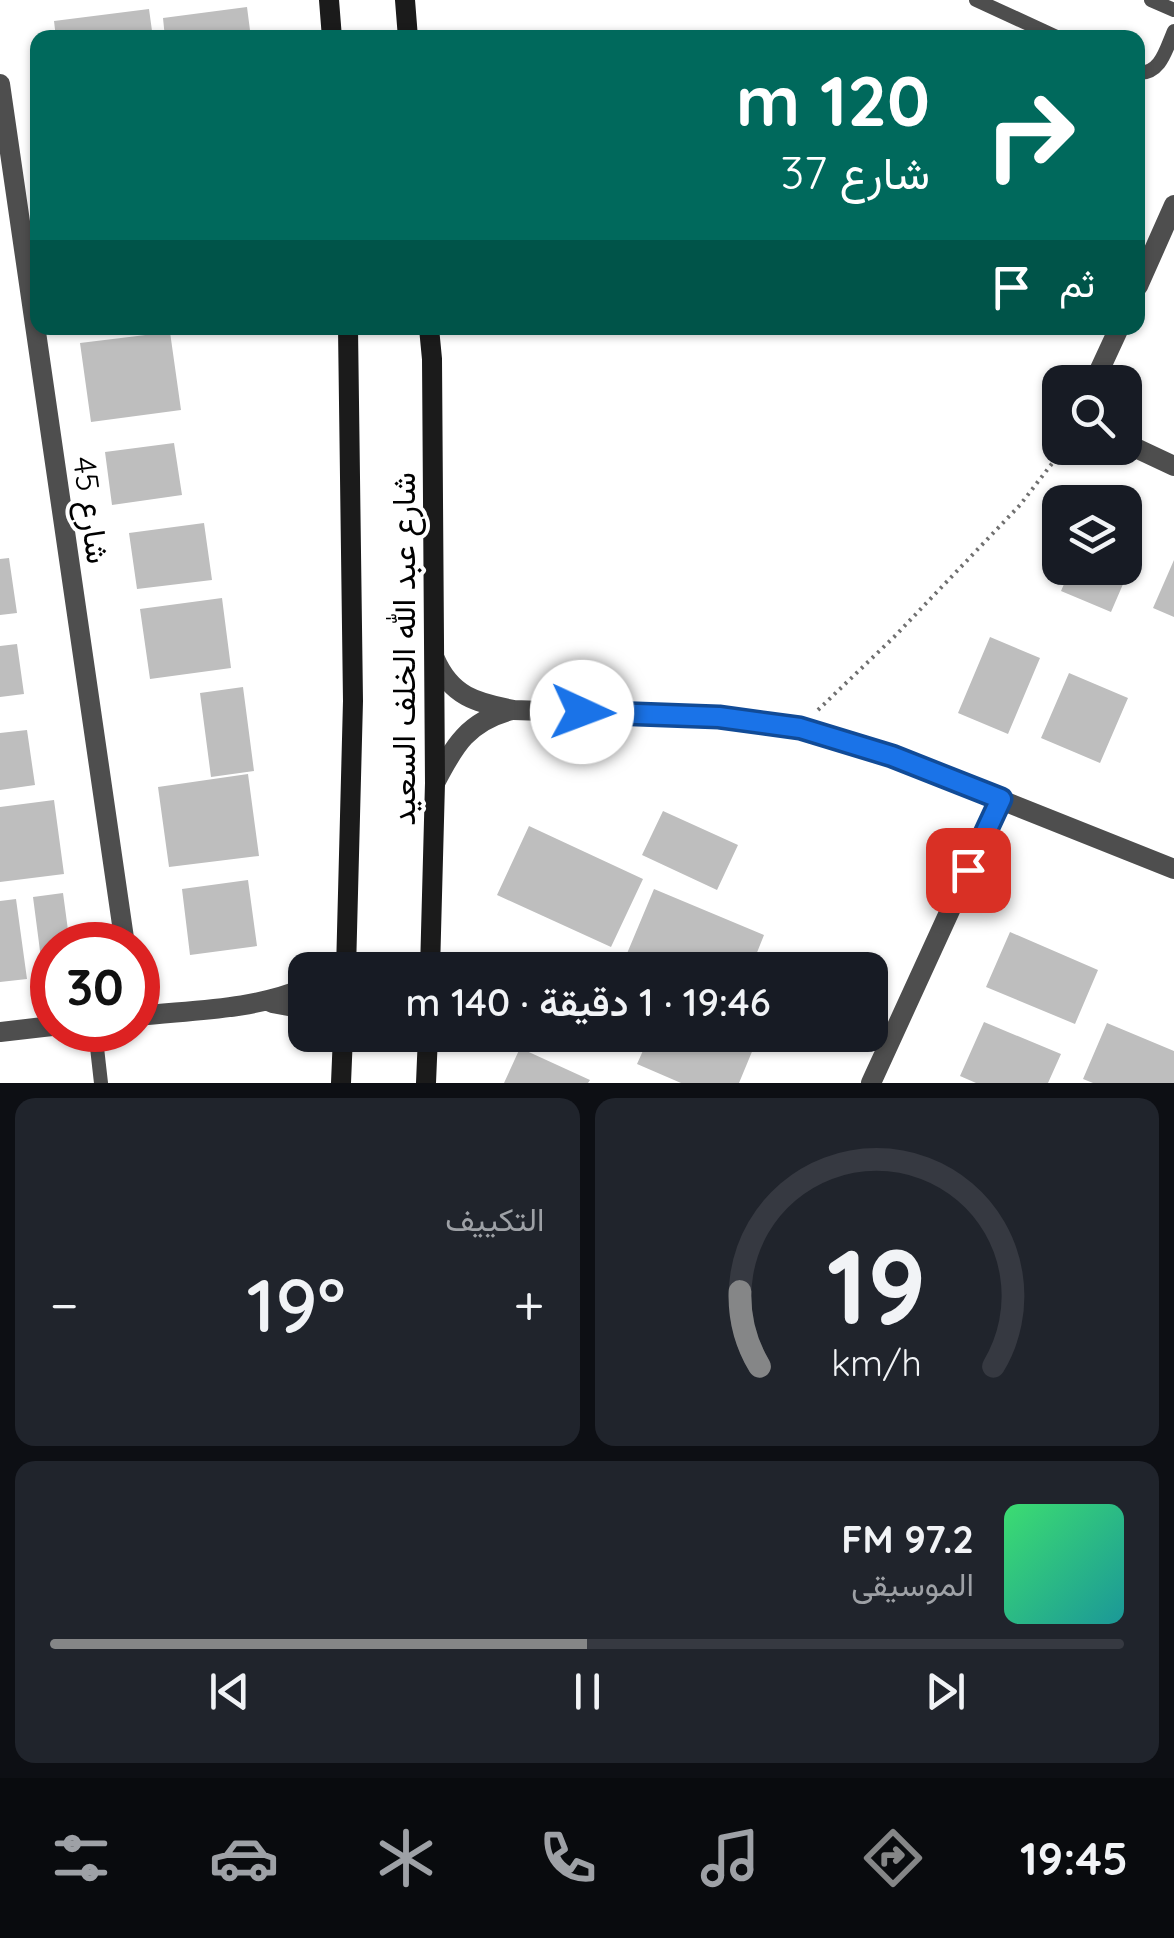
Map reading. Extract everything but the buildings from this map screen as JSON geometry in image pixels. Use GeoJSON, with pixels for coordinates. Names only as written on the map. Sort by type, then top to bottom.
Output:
{"type":"FeatureCollection","features":[{"type":"Feature","properties":{"kind":"main road"},"geometry":{"type":"LineString","coordinates":[[329,0],[333,30]]}},
{"type":"Feature","properties":{"kind":"main road"},"geometry":{"type":"LineString","coordinates":[[405,30],[406,0]]}},
{"type":"Feature","properties":{"kind":"main road","name":"شارع عبد الله الخلف السعيد"},"geometry":{"type":"LineString","coordinates":[[346,952],[353,701],[348,335]]}},
{"type":"Feature","properties":{"kind":"main road","name":"شارع عبد الله الخلف السعيد"},"geometry":{"type":"LineString","coordinates":[[430,335],[435,659],[430,952]]}},
{"type":"Feature","properties":{"kind":"main road"},"geometry":{"type":"LineString","coordinates":[[341,1083],[342,1052]]}},
{"type":"Feature","properties":{"kind":"main road"},"geometry":{"type":"LineString","coordinates":[[426,1083],[427,1052]]}},
{"type":"Feature","properties":{"kind":"street","name":"شارع 45"},"geometry":{"type":"LineString","coordinates":[[0,84],[8,200],[121,922]]}},
{"type":"Feature","properties":{"kind":"street"},"geometry":{"type":"LineString","coordinates":[[1145,270],[1174,205]]}},
{"type":"Feature","properties":{"kind":"street"},"geometry":{"type":"LineString","coordinates":[[1102,365],[1116,335]]}},
{"type":"Feature","properties":{"kind":"street"},"geometry":{"type":"LineString","coordinates":[[1142,452],[1174,466]]}},
{"type":"Feature","properties":{"kind":"street"},"geometry":{"type":"LineString","coordinates":[[435,659],[454,689],[473,700],[514,710],[719,717],[800,728],[892,756],[1174,869]]}},
{"type":"Feature","properties":{"kind":"street"},"geometry":{"type":"LineString","coordinates":[[435,784],[459,741],[472,728],[492,715],[514,710]]}},
{"type":"Feature","properties":{"kind":"street"},"geometry":{"type":"LineString","coordinates":[[871,1083],[1001,799]]}},
{"type":"Feature","properties":{"kind":"street"},"geometry":{"type":"LineString","coordinates":[[160,1013],[288,995]]}},
{"type":"Feature","properties":{"kind":"street"},"geometry":{"type":"LineString","coordinates":[[260,1002],[288,1005]]}},
{"type":"Feature","properties":{"kind":"street"},"geometry":{"type":"LineString","coordinates":[[0,1032],[30,1029]]}},
{"type":"Feature","properties":{"kind":"lane"},"geometry":{"type":"LineString","coordinates":[[976,0],[1042,30]]}},
{"type":"Feature","properties":{"kind":"lane"},"geometry":{"type":"LineString","coordinates":[[1151,0],[1174,10]]}},
{"type":"Feature","properties":{"kind":"lane"},"geometry":{"type":"LineString","coordinates":[[1145,73],[1155,69],[1174,31]]}},
{"type":"Feature","properties":{"kind":"lane"},"geometry":{"type":"LineString","coordinates":[[97,1052],[101,1083]]}},
{"type":"Feature","properties":{"kind":"path"},"geometry":{"type":"LineString","coordinates":[[800,728],[1020,506],[1051,465]]}},
{"type":"Feature","properties":{"kind":"route"},"geometry":{"type":"LineString","coordinates":[[582,712],[719,717],[800,728],[892,756],[1001,799],[968,870]]}}]}
